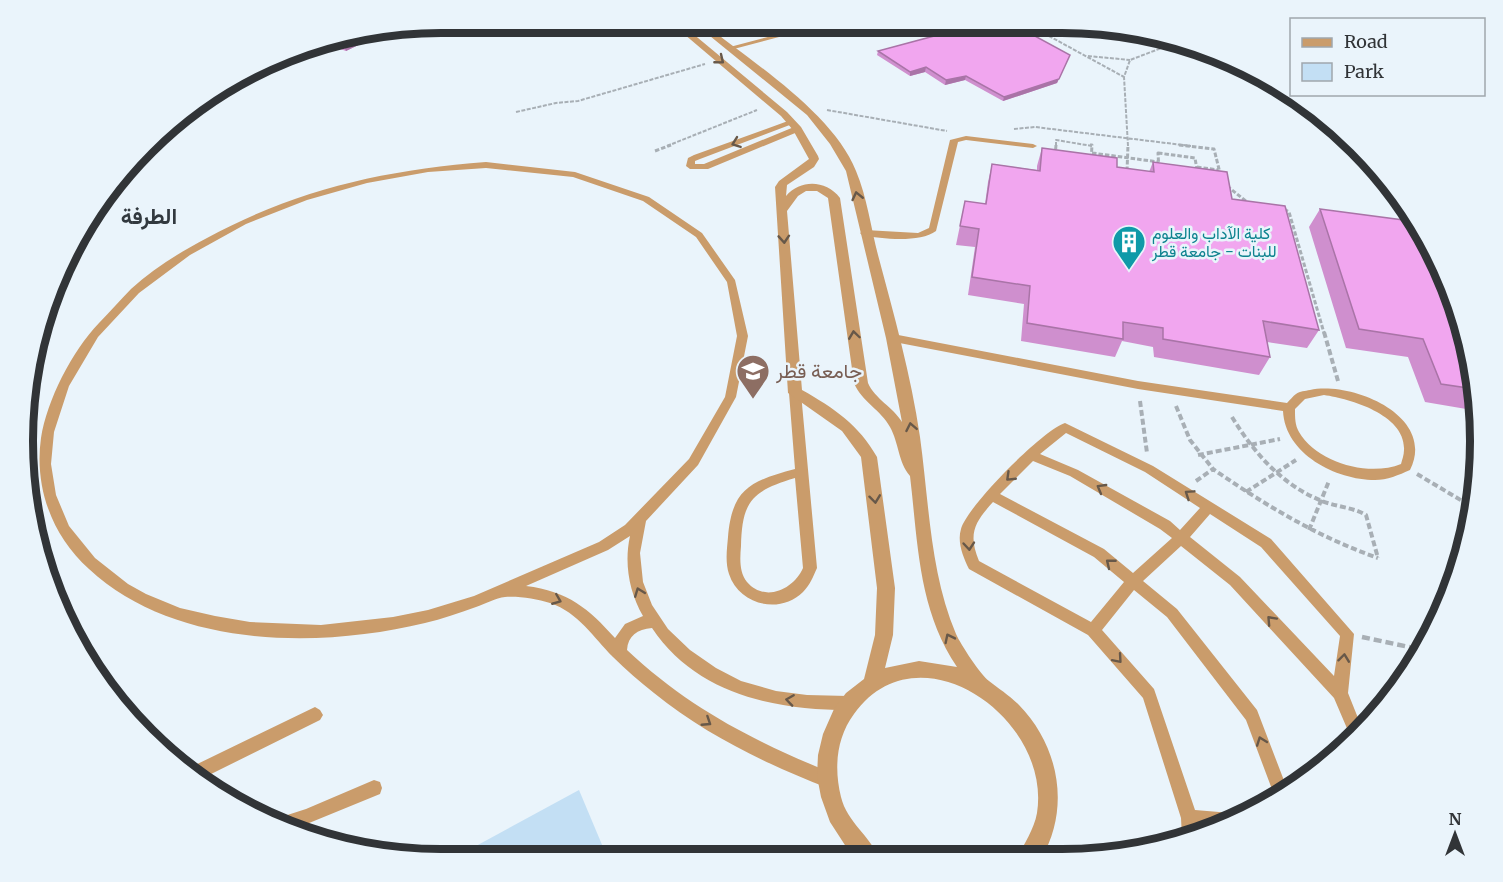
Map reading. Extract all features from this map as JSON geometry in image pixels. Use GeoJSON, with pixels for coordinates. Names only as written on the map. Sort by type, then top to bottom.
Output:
{"type":"FeatureCollection","features":[{"type":"Feature","properties":{"kind":"street"},"geometry":{"type":"LineString","coordinates":[[688,33],[772,104],[794,126],[814,159],[810,165],[781,186],[795,393],[846,424],[863,445],[869,457],[886,588],[884,635],[872,684]]}},
{"type":"Feature","properties":{"kind":"street"},"geometry":{"type":"LineString","coordinates":[[711,33],[810,113],[842,153],[851,171],[893,338],[920,478],[933,597],[950,642],[981,687]]}},
{"type":"Feature","properties":{"kind":"street"},"geometry":{"type":"LineString","coordinates":[[737,74],[756,69]]}},
{"type":"Feature","properties":{"kind":"street"},"geometry":{"type":"LineString","coordinates":[[782,210],[794,193],[804,188],[823,189],[834,198],[861,383],[868,398],[896,422],[906,458],[920,478]]}},
{"type":"Feature","properties":{"kind":"street"},"geometry":{"type":"LineString","coordinates":[[861,849],[847,833],[838,816],[828,780],[828,746],[839,716],[848,703],[872,684],[901,672],[933,671],[966,679],[981,687],[1010,709],[1032,737],[1046,772],[1048,799],[1045,825],[1033,849]]}},
{"type":"Feature","properties":{"kind":"lane"},"geometry":{"type":"LineString","coordinates":[[730,48],[789,33]]}},
{"type":"Feature","properties":{"kind":"lane"},"geometry":{"type":"LineString","coordinates":[[794,126],[705,167],[690,166],[691,160],[697,157],[794,126]]}},
{"type":"Feature","properties":{"kind":"lane"},"geometry":{"type":"LineString","coordinates":[[865,233],[918,236],[933,229],[954,140],[966,138],[1033,146]]}},
{"type":"Feature","properties":{"kind":"lane"},"geometry":{"type":"LineString","coordinates":[[510,165],[579,175],[640,195],[676,215],[691,227],[705,241],[727,271],[740,307],[743,336],[740,368],[724,413],[695,460],[642,517],[630,529],[600,549],[454,609],[390,624],[335,631],[292,632],[250,629],[176,613],[143,599],[115,583],[92,565],[73,544],[59,522],[50,499],[45,475],[48,426],[66,379],[95,334],[120,307],[154,276],[202,244],[278,206],[358,181],[436,167],[510,165]]}},
{"type":"Feature","properties":{"kind":"lane"},"geometry":{"type":"LineString","coordinates":[[893,338],[1137,385],[1289,408]]}},
{"type":"Feature","properties":{"kind":"lane"},"geometry":{"type":"LineString","coordinates":[[1312,392],[1342,393],[1380,408],[1401,427],[1412,447],[1406,467],[1389,474],[1376,475],[1336,466],[1311,451],[1296,436],[1288,416],[1289,408],[1294,401],[1312,392]]}},
{"type":"Feature","properties":{"kind":"lane"},"geometry":{"type":"LineString","coordinates":[[795,393],[810,568],[803,586],[785,597],[762,597],[743,586],[734,568],[738,510],[742,502],[755,489],[801,472]]}},
{"type":"Feature","properties":{"kind":"lane"},"geometry":{"type":"LineString","coordinates":[[1190,828],[1189,818],[1149,694],[1093,630],[974,564],[967,549],[969,524],[992,495],[1048,439],[1065,427],[1149,469],[1266,543],[1347,634],[1340,693]]}},
{"type":"Feature","properties":{"kind":"lane"},"geometry":{"type":"LineString","coordinates":[[1032,456],[1074,472],[1165,525],[1235,581],[1340,693],[1353,726]]}},
{"type":"Feature","properties":{"kind":"lane"},"geometry":{"type":"LineString","coordinates":[[992,495],[1099,553],[1172,613],[1252,715],[1278,786]]}},
{"type":"Feature","properties":{"kind":"lane"},"geometry":{"type":"LineString","coordinates":[[1093,630],[1134,581],[1181,538],[1208,507]]}},
{"type":"Feature","properties":{"kind":"lane"},"geometry":{"type":"LineString","coordinates":[[642,517],[633,546],[634,577],[645,608],[671,642],[713,675],[739,688],[794,701],[848,703]]}},
{"type":"Feature","properties":{"kind":"lane"},"geometry":{"type":"LineString","coordinates":[[500,592],[530,592],[561,601],[591,621],[619,652],[677,702],[710,724],[786,764],[828,780]]}},
{"type":"Feature","properties":{"kind":"lane"},"geometry":{"type":"LineString","coordinates":[[619,652],[619,643],[629,628],[646,621],[656,622]]}},
{"type":"Feature","properties":{"kind":"lane"},"geometry":{"type":"LineString","coordinates":[[201,770],[315,715]]}},
{"type":"Feature","properties":{"kind":"lane"},"geometry":{"type":"LineString","coordinates":[[293,821],[374,788]]}},
{"type":"Feature","properties":{"kind":"lane"},"geometry":{"type":"LineString","coordinates":[[1189,818],[1213,820]]}},
{"type":"Feature","properties":{"kind":"path"},"geometry":{"type":"LineString","coordinates":[[1033,33],[1049,36],[1124,77]]}},
{"type":"Feature","properties":{"kind":"path"},"geometry":{"type":"LineString","coordinates":[[1084,56],[1130,60],[1167,47]]}},
{"type":"Feature","properties":{"kind":"path"},"geometry":{"type":"LineString","coordinates":[[516,112],[556,103],[578,101],[720,59]]}},
{"type":"Feature","properties":{"kind":"path"},"geometry":{"type":"LineString","coordinates":[[1117,171],[1127,172],[1129,158],[1124,77],[1130,60]]}},
{"type":"Feature","properties":{"kind":"path"},"geometry":{"type":"LineString","coordinates":[[656,151],[772,104]]}},
{"type":"Feature","properties":{"kind":"path"},"geometry":{"type":"LineString","coordinates":[[798,105],[948,131]]}},
{"type":"Feature","properties":{"kind":"path"},"geometry":{"type":"LineString","coordinates":[[1033,146],[1035,127]]}},
{"type":"Feature","properties":{"kind":"path"},"geometry":{"type":"LineString","coordinates":[[1013,129],[1035,127],[1214,149],[1222,178]]}},
{"type":"Feature","properties":{"kind":"path"},"geometry":{"type":"LineString","coordinates":[[1073,142],[1074,132]]}},
{"type":"Feature","properties":{"kind":"path"},"geometry":{"type":"LineString","coordinates":[[1056,140],[1092,145],[1092,153],[1091,162],[1054,157],[1056,140]]}},
{"type":"Feature","properties":{"kind":"path"},"geometry":{"type":"LineString","coordinates":[[1092,153],[1159,162]]}},
{"type":"Feature","properties":{"kind":"path"},"geometry":{"type":"LineString","coordinates":[[1158,153],[1195,158],[1197,167],[1198,176],[1159,171],[1158,153]]}},
{"type":"Feature","properties":{"kind":"path"},"geometry":{"type":"LineString","coordinates":[[1074,160],[1075,166]]}},
{"type":"Feature","properties":{"kind":"path"},"geometry":{"type":"LineString","coordinates":[[1197,167],[1218,170]]}},
{"type":"Feature","properties":{"kind":"path"},"geometry":{"type":"LineString","coordinates":[[1179,173],[1190,180]]}},
{"type":"Feature","properties":{"kind":"path"},"geometry":{"type":"LineString","coordinates":[[1158,176],[1169,178]]}},
{"type":"Feature","properties":{"kind":"path"},"geometry":{"type":"LineString","coordinates":[[1226,185],[1248,202]]}},
{"type":"Feature","properties":{"kind":"path"},"geometry":{"type":"LineString","coordinates":[[1279,207],[1289,212],[1342,393]]}},
{"type":"Feature","properties":{"kind":"path"},"geometry":{"type":"LineString","coordinates":[[1137,385],[1149,469]]}},
{"type":"Feature","properties":{"kind":"path"},"geometry":{"type":"LineString","coordinates":[[1172,390],[1179,416],[1198,455],[1213,469],[1309,530],[1378,558],[1366,515],[1321,501],[1275,473],[1248,445],[1232,417]]}},
{"type":"Feature","properties":{"kind":"path"},"geometry":{"type":"LineString","coordinates":[[1198,455],[1296,436]]}},
{"type":"Feature","properties":{"kind":"path"},"geometry":{"type":"LineString","coordinates":[[1246,492],[1311,451]]}},
{"type":"Feature","properties":{"kind":"path"},"geometry":{"type":"LineString","coordinates":[[1309,530],[1336,466]]}},
{"type":"Feature","properties":{"kind":"path"},"geometry":{"type":"LineString","coordinates":[[1406,467],[1465,503]]}},
{"type":"Feature","properties":{"kind":"path"},"geometry":{"type":"LineString","coordinates":[[1184,490],[1213,469]]}},
{"type":"Feature","properties":{"kind":"path"},"geometry":{"type":"LineString","coordinates":[[1347,634],[1413,648]]}},
{"type":"Feature","properties":{"kind":"green space"},"geometry":{"type":"Polygon","coordinates":[[[579,790],[604,849],[470,849],[579,790]]]}},
{"type":"Feature","properties":{"kind":"building"},"geometry":{"type":"Polygon","coordinates":[[[931,33],[1029,33],[1070,55],[1059,79],[1004,97],[966,76],[946,80],[926,67],[910,72],[878,51],[934,36],[931,33]]]}},
{"type":"Feature","properties":{"kind":"building","name":"كلية الآداب والعلوم للبنات - جامعة قطر"},"geometry":{"type":"Polygon","coordinates":[[[1042,148],[1117,158],[1117,167],[1154,172],[1153,162],[1227,172],[1232,199],[1285,206],[1319,330],[1263,321],[1270,357],[1163,339],[1163,328],[1123,322],[1123,339],[1027,323],[1030,286],[972,277],[979,229],[960,226],[965,201],[986,204],[992,164],[1040,171],[1042,148]]]}},
{"type":"Feature","properties":{"kind":"building"},"geometry":{"type":"Polygon","coordinates":[[[1320,209],[1405,220],[1439,285],[1456,335],[1467,388],[1441,384],[1423,339],[1359,329],[1320,209]]]}},
{"type":"Feature","properties":{"kind":"place","name":"كلية الآداب والعلوم للبنات - جامعة قطر"},"geometry":{"type":"Point","coordinates":[1129,271]}},
{"type":"Feature","properties":{"kind":"place","name":"جامعة قطر"},"geometry":{"type":"Point","coordinates":[753,400]}},
{"type":"Feature","properties":{"kind":"district","name":"الطرفة"},"geometry":{"type":"Point","coordinates":[149,216]}}]}
